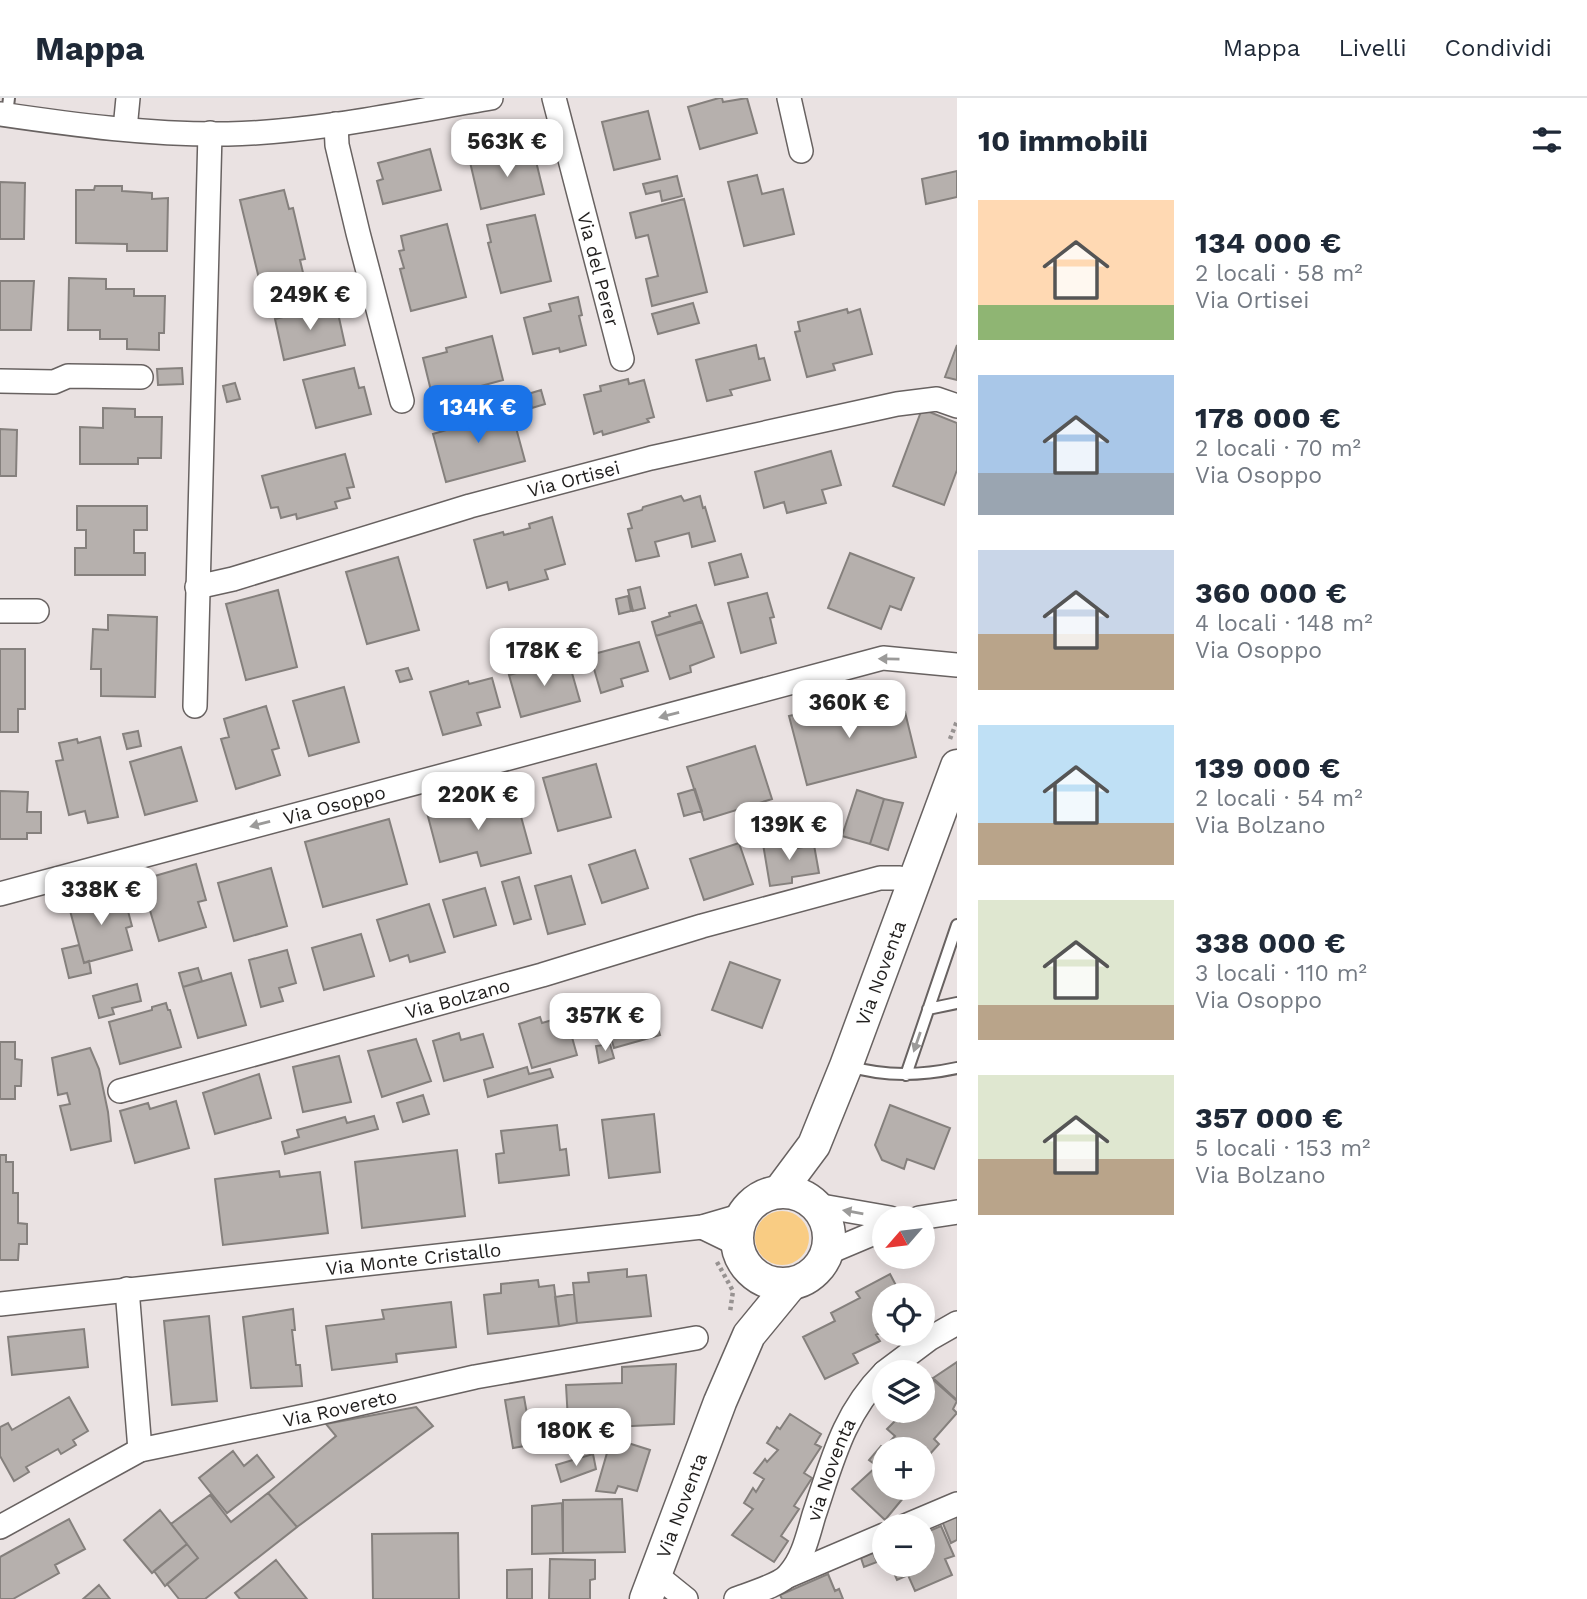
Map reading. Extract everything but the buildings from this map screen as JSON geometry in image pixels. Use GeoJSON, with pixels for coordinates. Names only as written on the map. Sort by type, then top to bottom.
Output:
{"type":"FeatureCollection","features":[{"type":"Feature","properties":{"kind":"street"},"geometry":{"type":"LineString","coordinates":[[125,129],[128,98]]}},
{"type":"Feature","properties":{"kind":"street"},"geometry":{"type":"LineString","coordinates":[[5,109],[125,129],[210,133],[274,131],[336,124],[491,98]]}},
{"type":"Feature","properties":{"kind":"street","name":"Via del Perer"},"geometry":{"type":"LineString","coordinates":[[554,98],[622,359]]}},
{"type":"Feature","properties":{"kind":"street"},"geometry":{"type":"LineString","coordinates":[[789,98],[801,150]]}},
{"type":"Feature","properties":{"kind":"street"},"geometry":{"type":"LineString","coordinates":[[336,124],[337,145],[402,401]]}},
{"type":"Feature","properties":{"kind":"street"},"geometry":{"type":"LineString","coordinates":[[195,706],[210,133]]}},
{"type":"Feature","properties":{"kind":"street"},"geometry":{"type":"LineString","coordinates":[[0,381],[54,382],[68,376],[141,377]]}},
{"type":"Feature","properties":{"kind":"street","name":"Via Ortisei"},"geometry":{"type":"LineString","coordinates":[[197,587],[233,579],[470,506],[651,458],[897,404],[937,399],[957,406]]}},
{"type":"Feature","properties":{"kind":"street"},"geometry":{"type":"LineString","coordinates":[[0,611],[37,611]]}},
{"type":"Feature","properties":{"kind":"street","name":"Via Osoppo"},"geometry":{"type":"LineString","coordinates":[[0,894],[883,658],[957,665]]}},
{"type":"Feature","properties":{"kind":"street","name":"Via Noventa"},"geometry":{"type":"LineString","coordinates":[[779,1192],[814,1145],[915,882],[951,803],[957,766]]}},
{"type":"Feature","properties":{"kind":"street","name":"Via Bolzano"},"geometry":{"type":"LineString","coordinates":[[120,1091],[542,975],[702,926],[880,878],[900,878],[915,882]]}},
{"type":"Feature","properties":{"kind":"street","name":"Via Noventa"},"geometry":{"type":"LineString","coordinates":[[814,1145],[814,1203]]}},
{"type":"Feature","properties":{"kind":"street"},"geometry":{"type":"LineString","coordinates":[[814,1203],[823,1213],[830,1242],[827,1253],[813,1273],[806,1279],[791,1284],[771,1283],[752,1272],[742,1259],[740,1229],[757,1200],[779,1192],[796,1194],[814,1203],[872,1214]]}},
{"type":"Feature","properties":{"kind":"street"},"geometry":{"type":"LineString","coordinates":[[935,1215],[957,1212]]}},
{"type":"Feature","properties":{"kind":"street","name":"Via Monte Cristallo"},"geometry":{"type":"LineString","coordinates":[[0,1304],[702,1227],[740,1229]]}},
{"type":"Feature","properties":{"kind":"street"},"geometry":{"type":"LineString","coordinates":[[827,1253],[872,1234]]}},
{"type":"Feature","properties":{"kind":"street","name":"Via Noventa"},"geometry":{"type":"LineString","coordinates":[[749,1335],[752,1272]]}},
{"type":"Feature","properties":{"kind":"street","name":"Via Noventa"},"geometry":{"type":"LineString","coordinates":[[651,1587],[719,1402],[749,1335],[791,1284]]}},
{"type":"Feature","properties":{"kind":"street"},"geometry":{"type":"LineString","coordinates":[[127,1289],[140,1450]]}},
{"type":"Feature","properties":{"kind":"street","name":"via Noventa"},"geometry":{"type":"LineString","coordinates":[[900,1360],[957,1323]]}},
{"type":"Feature","properties":{"kind":"street","name":"Via Rovereto"},"geometry":{"type":"LineString","coordinates":[[0,1527],[140,1450],[475,1377],[696,1338]]}},
{"type":"Feature","properties":{"kind":"street","name":"via Noventa"},"geometry":{"type":"LineString","coordinates":[[788,1576],[803,1549],[839,1440],[851,1414],[872,1386]]}},
{"type":"Feature","properties":{"kind":"street"},"geometry":{"type":"LineString","coordinates":[[933,1514],[957,1504]]}},
{"type":"Feature","properties":{"kind":"street"},"geometry":{"type":"LineString","coordinates":[[736,1599],[872,1540]]}},
{"type":"Feature","properties":{"kind":"street","name":"via Noventa"},"geometry":{"type":"LineString","coordinates":[[651,1587],[687,1599]]}},
{"type":"Feature","properties":{"kind":"lane"},"geometry":{"type":"LineString","coordinates":[[906,1075],[955,938],[957,925]]}},
{"type":"Feature","properties":{"kind":"lane"},"geometry":{"type":"LineString","coordinates":[[928,1010],[957,1003]]}},
{"type":"Feature","properties":{"kind":"lane"},"geometry":{"type":"LineString","coordinates":[[846,1066],[871,1073],[906,1075],[957,1068]]}},
{"type":"Feature","properties":{"kind":"shaded area"},"geometry":{"type":"Polygon","coordinates":[[[787,1211],[797,1215],[805,1223],[809,1238],[805,1253],[797,1261],[777,1265],[767,1261],[759,1253],[755,1233],[759,1223],[767,1215],[787,1211]]]}}]}
